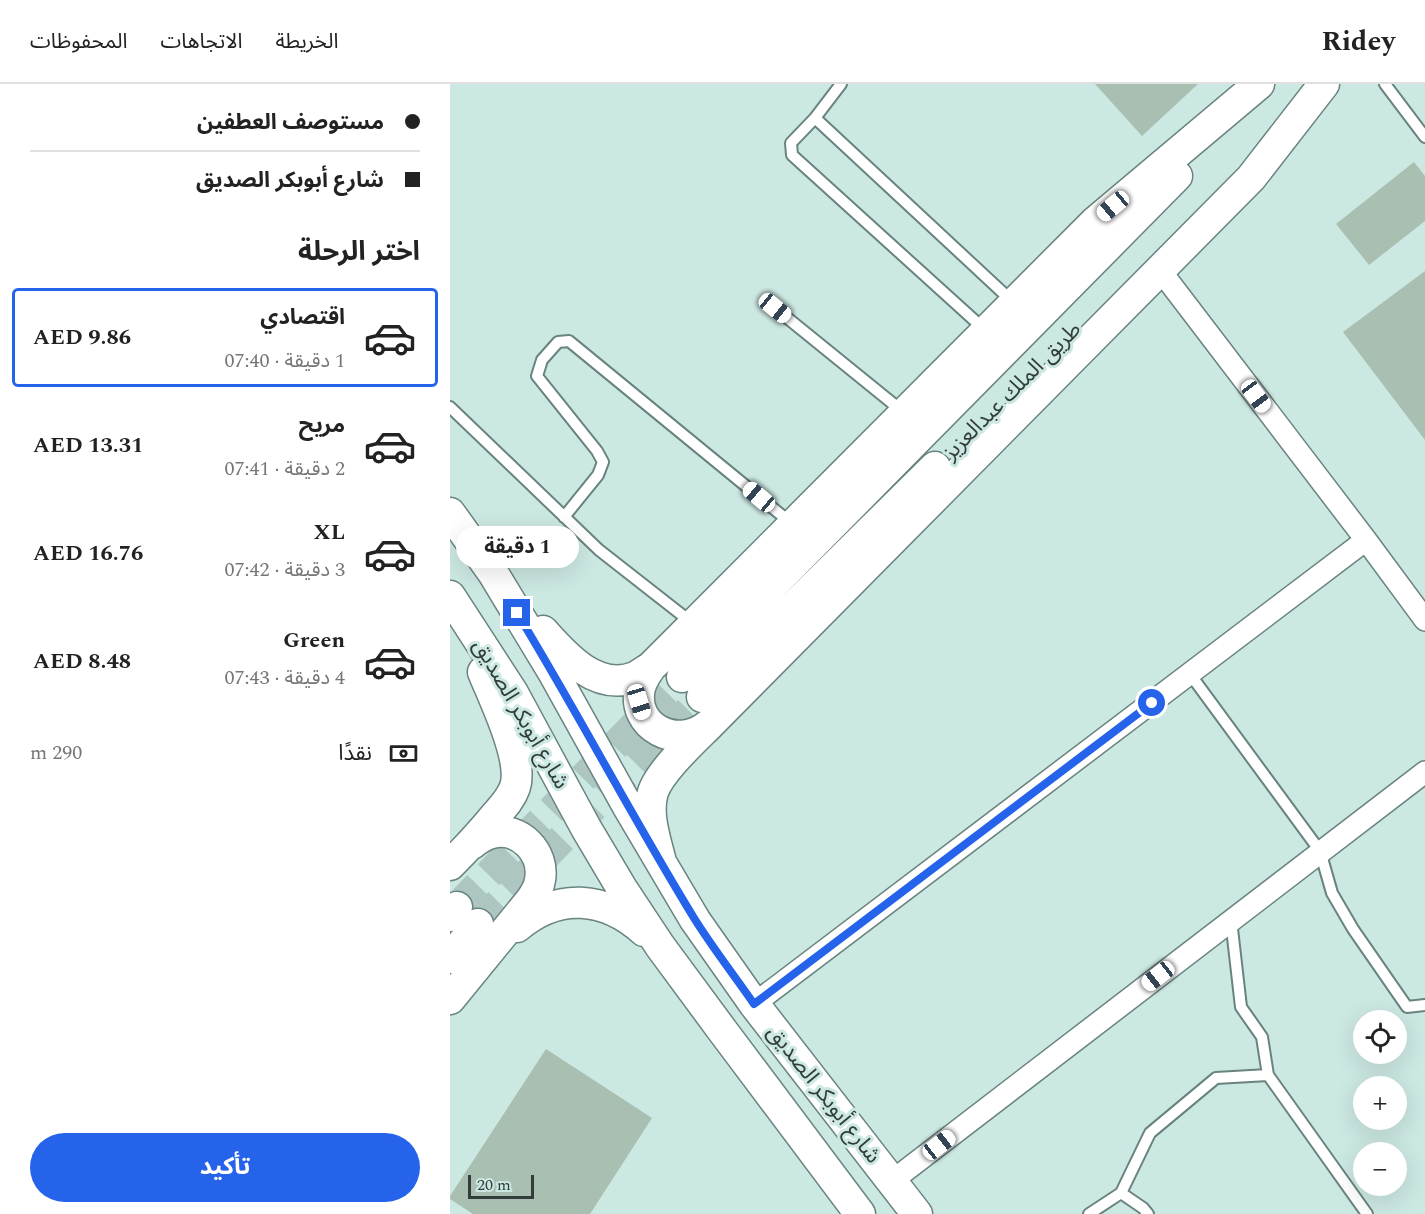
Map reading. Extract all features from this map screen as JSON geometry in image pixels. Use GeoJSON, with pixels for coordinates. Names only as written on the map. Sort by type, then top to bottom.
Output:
{"type":"FeatureCollection","features":[{"type":"Feature","properties":{"kind":"main road"},"geometry":{"type":"LineString","coordinates":[[698,699],[699,732],[686,736],[673,736],[660,732],[643,714],[639,702],[644,677],[651,667],[1095,222],[1259,84]]}},
{"type":"Feature","properties":{"kind":"main road","name":"طريق الملك عبدالعزيز"},"geometry":{"type":"LineString","coordinates":[[698,699],[1267,84]]}},
{"type":"Feature","properties":{"kind":"main road"},"geometry":{"type":"LineString","coordinates":[[661,862],[652,824],[653,793],[698,699],[1160,270],[1251,178],[1323,84]]}},
{"type":"Feature","properties":{"kind":"main road","name":"طريق الملك عبدالعزيز"},"geometry":{"type":"LineString","coordinates":[[698,699],[1323,84]]}},
{"type":"Feature","properties":{"kind":"main road","name":"شارع أبوبكر الصديق"},"geometry":{"type":"LineString","coordinates":[[450,513],[493,573],[553,672],[627,805],[695,920],[754,1004],[917,1214]]}},
{"type":"Feature","properties":{"kind":"main road"},"geometry":{"type":"LineString","coordinates":[[493,573],[558,648],[579,667],[614,681],[634,677],[651,667]]}},
{"type":"Feature","properties":{"kind":"main road"},"geometry":{"type":"LineString","coordinates":[[452,598],[511,742],[516,766],[516,784],[511,798],[472,844]]}},
{"type":"Feature","properties":{"kind":"main road","name":"شارع أبوبكر الصديق"},"geometry":{"type":"LineString","coordinates":[[452,598],[513,693],[586,828],[621,887],[660,946],[853,1212]]}},
{"type":"Feature","properties":{"kind":"main road"},"geometry":{"type":"LineString","coordinates":[[450,865],[482,836],[494,832],[507,832],[519,836],[529,844],[537,854],[541,866],[541,879],[537,890],[450,999]]}},
{"type":"Feature","properties":{"kind":"main road"},"geometry":{"type":"LineString","coordinates":[[484,957],[523,922],[545,908],[566,903],[583,902],[605,907],[639,926],[660,946]]}},
{"type":"Feature","properties":{"kind":"main road"},"geometry":{"type":"LineString","coordinates":[[450,958],[462,916]]}},
{"type":"Feature","properties":{"kind":"street"},"geometry":{"type":"LineString","coordinates":[[1160,270],[1366,540],[1422,609]]}},
{"type":"Feature","properties":{"kind":"street"},"geometry":{"type":"LineString","coordinates":[[754,1004],[1366,540]]}},
{"type":"Feature","properties":{"kind":"street"},"geometry":{"type":"LineString","coordinates":[[892,1181],[1425,772]]}},
{"type":"Feature","properties":{"kind":"lane"},"geometry":{"type":"LineString","coordinates":[[841,84],[815,118],[791,143],[792,155],[986,331]]}},
{"type":"Feature","properties":{"kind":"lane"},"geometry":{"type":"LineString","coordinates":[[1385,84],[1425,137]]}},
{"type":"Feature","properties":{"kind":"lane"},"geometry":{"type":"LineString","coordinates":[[815,118],[1014,303]]}},
{"type":"Feature","properties":{"kind":"lane"},"geometry":{"type":"LineString","coordinates":[[775,308],[905,413]]}},
{"type":"Feature","properties":{"kind":"lane"},"geometry":{"type":"LineString","coordinates":[[564,516],[598,475],[603,462],[597,451],[537,376],[542,360],[558,342],[569,341],[793,525]]}},
{"type":"Feature","properties":{"kind":"lane"},"geometry":{"type":"LineString","coordinates":[[450,407],[599,550],[694,624]]}},
{"type":"Feature","properties":{"kind":"lane"},"geometry":{"type":"LineString","coordinates":[[1190,674],[1320,852],[1332,893],[1353,929],[1407,1007],[1425,1005]]}},
{"type":"Feature","properties":{"kind":"lane"},"geometry":{"type":"LineString","coordinates":[[1231,920],[1241,1007],[1262,1037],[1268,1075],[1367,1214]]}},
{"type":"Feature","properties":{"kind":"lane"},"geometry":{"type":"LineString","coordinates":[[1089,1214],[1121,1193],[1150,1133],[1216,1078],[1268,1075]]}},
{"type":"Feature","properties":{"kind":"lane"},"geometry":{"type":"LineString","coordinates":[[1121,1193],[1148,1214]]}},
{"type":"Feature","properties":{"kind":"building"},"geometry":{"type":"Polygon","coordinates":[[[1095,84],[1198,84],[1142,136],[1095,84]]]}},
{"type":"Feature","properties":{"kind":"building"},"geometry":{"type":"Polygon","coordinates":[[[1414,162],[1425,176],[1425,221],[1369,265],[1336,224],[1414,162]]]}},
{"type":"Feature","properties":{"kind":"building"},"geometry":{"type":"Polygon","coordinates":[[[1425,271],[1425,440],[1343,332],[1425,271]]]}},
{"type":"Feature","properties":{"kind":"building"},"geometry":{"type":"Polygon","coordinates":[[[546,1049],[652,1118],[590,1214],[473,1214],[450,1199],[450,1196],[546,1049]]]}},
{"type":"Feature","properties":{"kind":"tunnel"},"geometry":{"type":"LineString","coordinates":[[457,907],[682,677]]}},
{"type":"Feature","properties":{"kind":"tunnel"},"geometry":{"type":"LineString","coordinates":[[478,924],[702,697]]}},
{"type":"Feature","properties":{"kind":"route"},"geometry":{"type":"LineString","coordinates":[[517,613],[695,920],[754,1004],[1152,703]]}}]}
